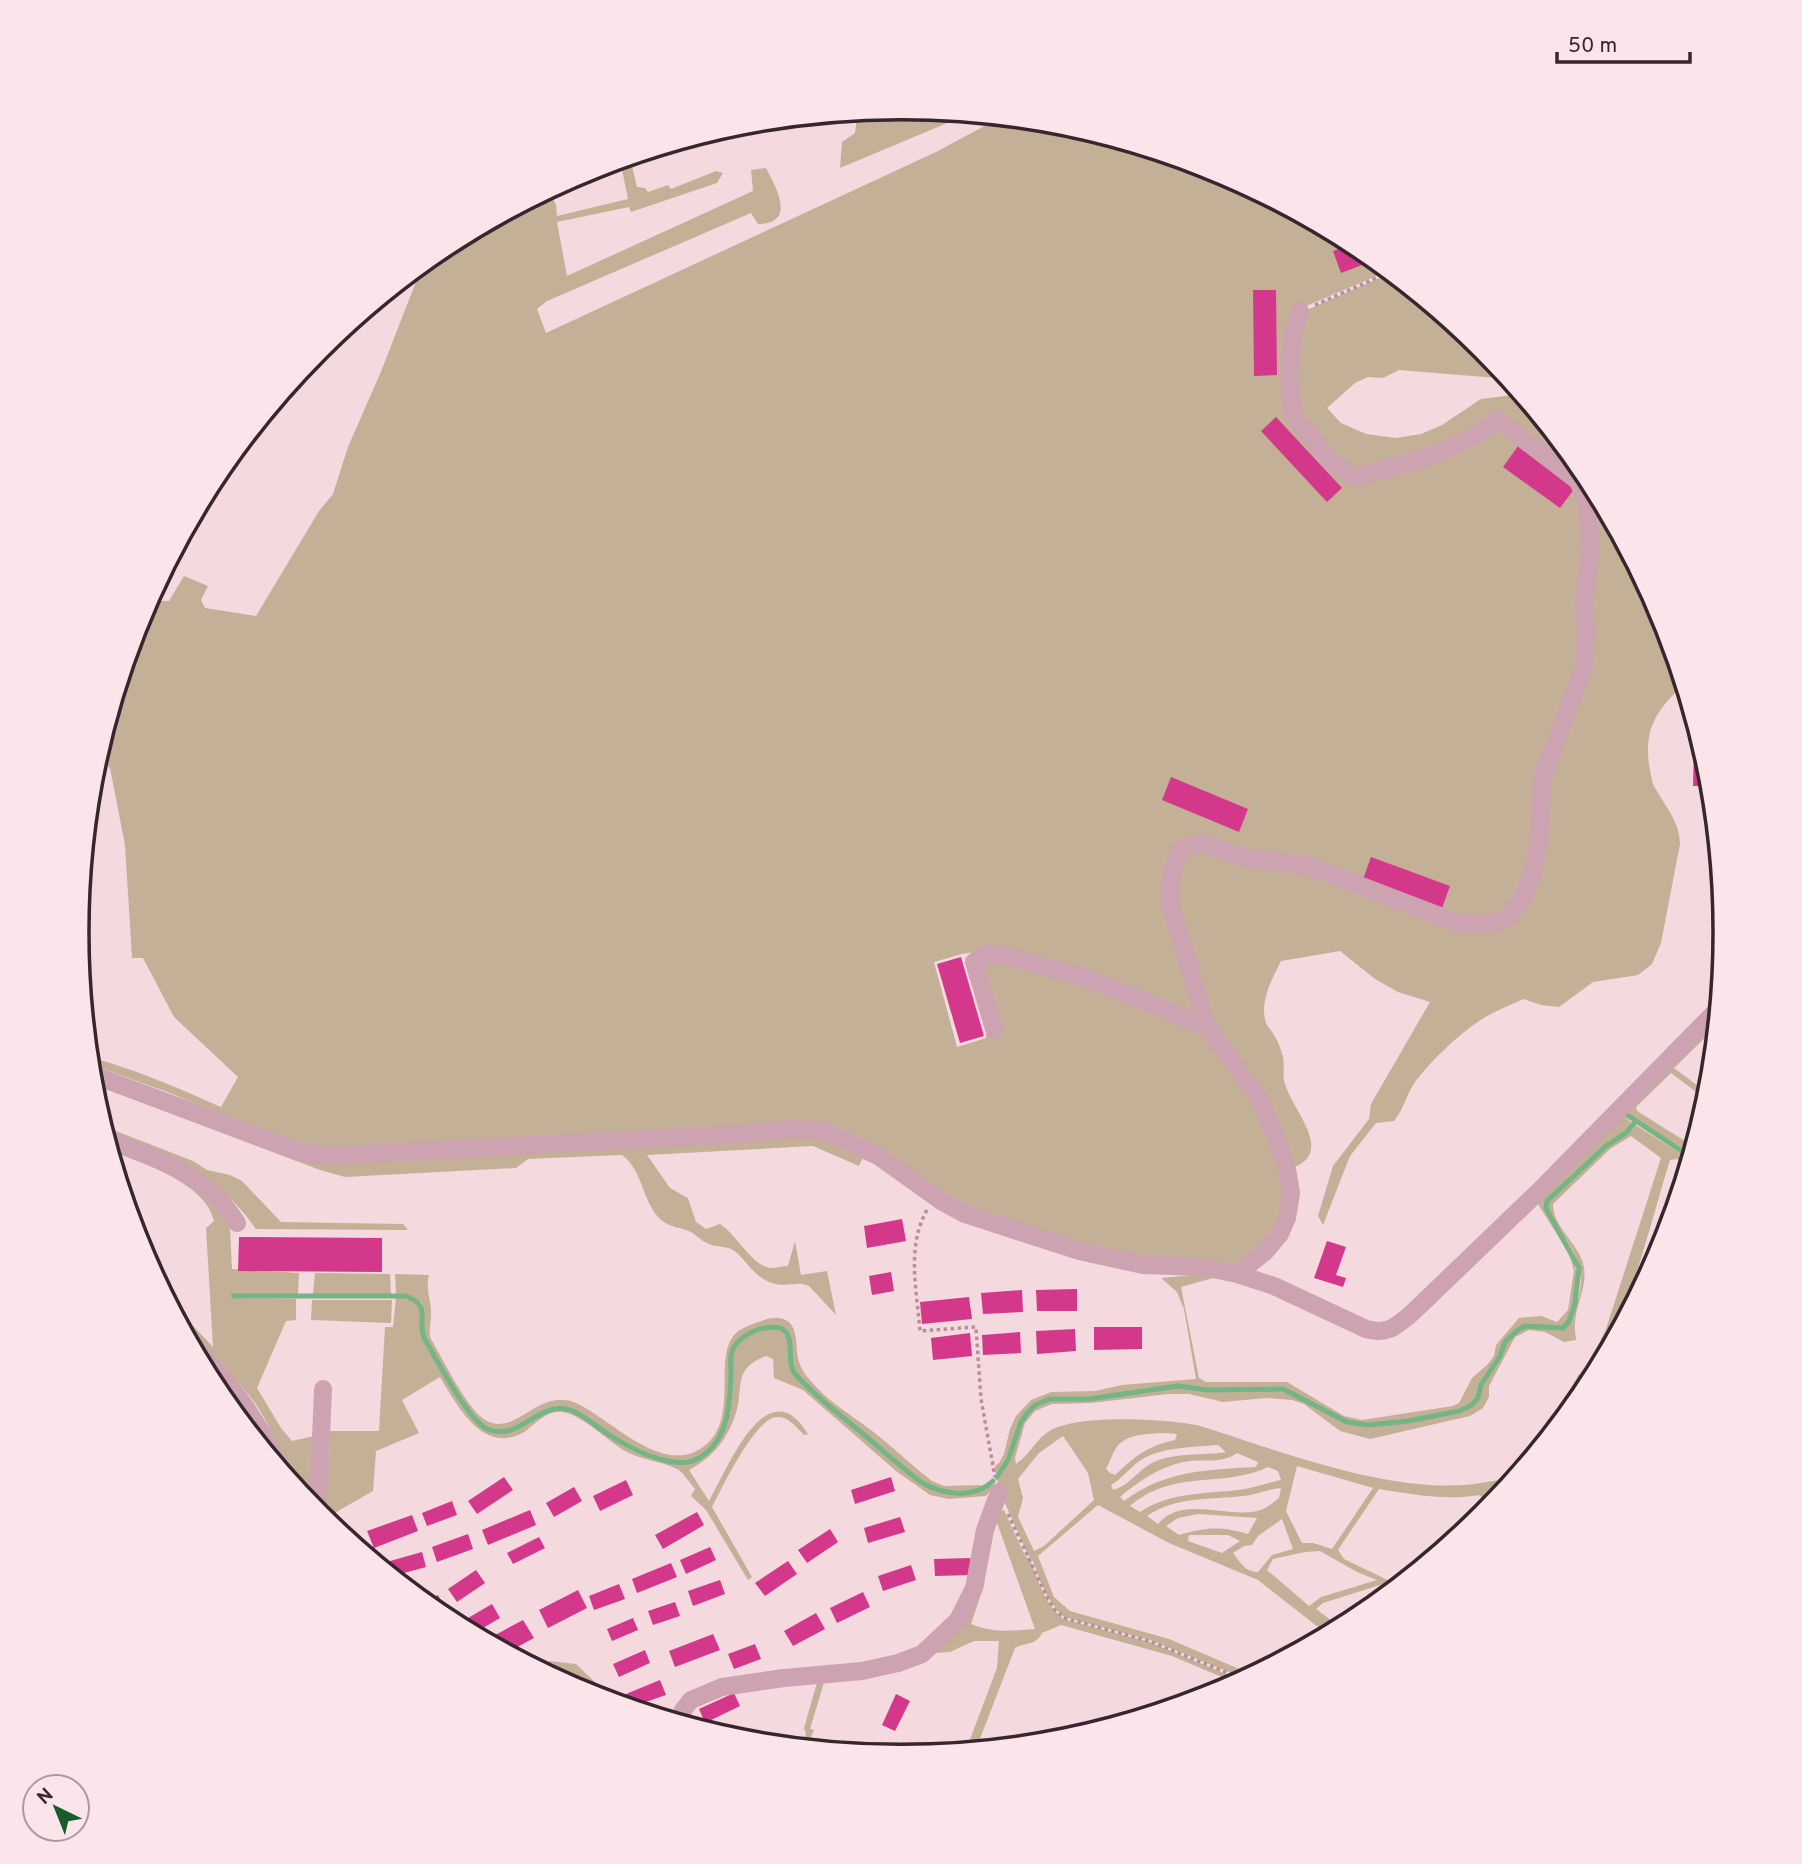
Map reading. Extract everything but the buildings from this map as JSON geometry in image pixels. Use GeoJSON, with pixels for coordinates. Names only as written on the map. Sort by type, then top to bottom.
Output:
{"type":"FeatureCollection","features":[{"type":"Feature","properties":{"kind":"street"},"geometry":{"type":"LineString","coordinates":[[1300,311],[1293,332],[1289,378],[1293,415],[1331,463],[1354,477],[1391,468],[1438,454],[1478,436],[1498,420],[1574,478]]}},
{"type":"Feature","properties":{"kind":"street"},"geometry":{"type":"LineString","coordinates":[[1237,1274],[1265,1252],[1280,1234],[1287,1218],[1291,1193],[1287,1169],[1258,1098],[1207,1027],[1170,903],[1169,884],[1173,864],[1182,848],[1201,843],[1242,857],[1309,866],[1458,923],[1489,924],[1508,918],[1523,897],[1533,873],[1539,839],[1542,780],[1584,666],[1584,605],[1591,545],[1587,503],[1582,490]]}},
{"type":"Feature","properties":{"kind":"street"},"geometry":{"type":"LineString","coordinates":[[994,1029],[974,962],[984,954],[1007,956],[1089,979],[1207,1027]]}},
{"type":"Feature","properties":{"kind":"street"},"geometry":{"type":"LineString","coordinates":[[103,1079],[299,1152],[328,1156],[793,1129],[824,1131],[878,1156],[934,1196],[965,1214],[1079,1251],[1143,1265],[1203,1267],[1237,1274],[1274,1286],[1366,1329],[1381,1333],[1396,1326],[1557,1173],[1708,1019]]}},
{"type":"Feature","properties":{"kind":"street"},"geometry":{"type":"LineString","coordinates":[[118,1144],[156,1158],[198,1181],[219,1199],[237,1223]]}},
{"type":"Feature","properties":{"kind":"street"},"geometry":{"type":"LineString","coordinates":[[223,1378],[253,1415],[260,1430]]}},
{"type":"Feature","properties":{"kind":"street"},"geometry":{"type":"LineString","coordinates":[[317,1495],[323,1389]]}},
{"type":"Feature","properties":{"kind":"street"},"geometry":{"type":"LineString","coordinates":[[682,1713],[691,1700],[722,1687],[862,1671],[898,1663],[922,1654],[958,1620],[974,1588],[985,1530],[999,1492]]}},
{"type":"Feature","properties":{"kind":"path"},"geometry":{"type":"LineString","coordinates":[[1300,311],[1379,277]]}},
{"type":"Feature","properties":{"kind":"path"},"geometry":{"type":"LineString","coordinates":[[934,1196],[918,1226],[914,1246],[920,1331],[976,1328],[981,1399],[999,1492],[1046,1597],[1064,1618],[1149,1641],[1230,1674]]}},
{"type":"Feature","properties":{"kind":"shaded area"},"geometry":{"type":"Polygon","coordinates":[[[856,122],[950,122],[840,168],[842,142],[855,133],[856,122]]]}},
{"type":"Feature","properties":{"kind":"shaded area"},"geometry":{"type":"Polygon","coordinates":[[[986,125],[1059,136],[1162,163],[1212,182],[1307,229],[1378,275],[1297,310],[1291,332],[1287,378],[1290,416],[1329,465],[1353,480],[1447,452],[1498,423],[1576,483],[1584,504],[1589,545],[1581,605],[1584,632],[1582,665],[1539,779],[1536,839],[1530,873],[1521,896],[1507,916],[1489,921],[1458,920],[1310,864],[1242,854],[1202,840],[1180,846],[1169,873],[1167,903],[1203,1023],[1091,978],[1009,954],[982,951],[934,962],[957,1047],[986,1038],[986,1033],[995,1030],[976,963],[984,956],[1007,957],[1089,982],[1204,1028],[1256,1100],[1273,1136],[1284,1170],[1288,1193],[1284,1217],[1278,1233],[1263,1250],[1238,1270],[1215,1262],[1146,1260],[1103,1252],[1018,1229],[970,1213],[934,1193],[878,1153],[831,1126],[772,1123],[659,1132],[322,1150],[281,1139],[101,1068],[100,1060],[221,1107],[238,1077],[174,1017],[143,958],[132,958],[125,845],[110,768],[107,765],[132,671],[151,621],[160,601],[169,601],[184,576],[208,586],[201,600],[205,608],[256,616],[319,511],[333,494],[348,447],[416,281],[495,229],[553,199],[557,216],[628,199],[622,170],[632,166],[637,187],[645,188],[648,192],[668,185],[671,189],[716,171],[723,173],[717,183],[631,212],[629,207],[557,222],[567,276],[753,191],[751,170],[766,168],[780,203],[777,218],[758,224],[751,213],[547,301],[537,309],[546,333],[936,152],[986,125]]]}},
{"type":"Feature","properties":{"kind":"shaded area"},"geometry":{"type":"Polygon","coordinates":[[[1381,278],[1436,322],[1493,378],[1399,370],[1383,378],[1368,377],[1355,383],[1327,408],[1341,423],[1366,434],[1396,438],[1421,434],[1442,425],[1481,399],[1509,395],[1545,438],[1588,500],[1498,417],[1476,433],[1354,474],[1295,414],[1302,312],[1381,278]]]}},
{"type":"Feature","properties":{"kind":"shaded area"},"geometry":{"type":"Polygon","coordinates":[[[1590,503],[1629,573],[1651,621],[1676,692],[1654,720],[1649,740],[1649,765],[1653,784],[1675,821],[1680,844],[1661,943],[1652,964],[1638,975],[1593,982],[1559,1007],[1523,999],[1471,1027],[1421,1074],[1394,1121],[1376,1123],[1350,1156],[1323,1225],[1318,1216],[1333,1166],[1369,1119],[1371,1104],[1430,1002],[1398,992],[1375,979],[1340,951],[1281,961],[1268,991],[1264,1015],[1278,1041],[1283,1057],[1285,1084],[1311,1143],[1310,1153],[1303,1162],[1289,1169],[1223,1046],[1172,902],[1184,850],[1201,846],[1280,864],[1490,927],[1525,898],[1542,807],[1587,667],[1590,503]]]}},
{"type":"Feature","properties":{"kind":"shaded area"},"geometry":{"type":"Polygon","coordinates":[[[1707,1027],[1706,1037],[1674,1068],[1698,1086],[1697,1092],[1671,1073],[1636,1107],[1637,1111],[1685,1141],[1683,1149],[1627,1113],[1624,1116],[1632,1123],[1626,1131],[1606,1145],[1546,1201],[1544,1208],[1548,1217],[1571,1254],[1574,1263],[1577,1283],[1571,1313],[1563,1327],[1525,1325],[1518,1328],[1504,1341],[1471,1404],[1458,1410],[1408,1420],[1369,1424],[1347,1421],[1284,1388],[1207,1388],[1178,1385],[1089,1397],[1049,1398],[1034,1404],[1026,1412],[1007,1460],[996,1477],[995,1466],[1004,1454],[1010,1429],[1016,1416],[1031,1400],[1051,1392],[1095,1391],[1122,1385],[1196,1379],[1184,1309],[1177,1292],[1161,1278],[1214,1273],[1213,1278],[1181,1287],[1199,1378],[1206,1382],[1287,1382],[1344,1416],[1362,1420],[1459,1403],[1472,1378],[1487,1365],[1494,1356],[1496,1345],[1519,1318],[1541,1316],[1557,1322],[1568,1310],[1574,1271],[1569,1253],[1536,1201],[1707,1027]]]}},
{"type":"Feature","properties":{"kind":"shaded area"},"geometry":{"type":"Polygon","coordinates":[[[104,1085],[300,1156],[783,1136],[824,1140],[864,1155],[859,1166],[813,1146],[647,1155],[670,1188],[688,1198],[696,1222],[706,1229],[720,1224],[751,1257],[764,1266],[788,1266],[795,1241],[801,1275],[827,1271],[836,1315],[809,1286],[782,1285],[765,1280],[731,1249],[714,1246],[691,1232],[661,1220],[650,1204],[634,1169],[622,1155],[528,1159],[516,1168],[345,1177],[105,1089],[104,1085]]]}},
{"type":"Feature","properties":{"kind":"shaded area"},"geometry":{"type":"Polygon","coordinates":[[[1627,1112],[1683,1149],[1681,1154],[1624,1116],[1627,1112]]]}},
{"type":"Feature","properties":{"kind":"shaded area"},"geometry":{"type":"Polygon","coordinates":[[[1634,1124],[1681,1154],[1679,1161],[1670,1160],[1629,1291],[1594,1354],[1606,1329],[1661,1158],[1631,1136],[1610,1149],[1553,1204],[1557,1220],[1583,1263],[1584,1278],[1576,1316],[1576,1340],[1564,1342],[1545,1332],[1529,1330],[1515,1337],[1489,1386],[1489,1397],[1483,1408],[1470,1416],[1370,1439],[1340,1431],[1304,1404],[1292,1400],[1266,1398],[1223,1402],[1189,1394],[1168,1394],[1091,1403],[1052,1404],[1035,1411],[1025,1423],[1015,1458],[1016,1464],[1051,1430],[1082,1422],[1122,1419],[1197,1425],[1303,1459],[1379,1478],[1417,1484],[1453,1485],[1499,1480],[1483,1498],[1479,1495],[1416,1495],[1379,1489],[1338,1550],[1344,1559],[1389,1581],[1323,1603],[1316,1609],[1331,1620],[1319,1628],[1258,1580],[1169,1543],[1098,1505],[1038,1556],[1054,1597],[1070,1611],[1169,1639],[1240,1669],[1232,1673],[1150,1640],[1064,1617],[1057,1610],[1046,1594],[1035,1565],[1028,1555],[1000,1492],[997,1479],[1010,1461],[1022,1423],[1036,1406],[1049,1400],[1089,1400],[1178,1388],[1207,1391],[1283,1390],[1347,1423],[1369,1427],[1459,1413],[1472,1407],[1479,1399],[1506,1342],[1519,1330],[1526,1327],[1564,1329],[1568,1323],[1576,1308],[1581,1273],[1574,1253],[1547,1208],[1548,1202],[1607,1147],[1628,1133],[1634,1124]],[[1177,1434],[1138,1435],[1126,1439],[1115,1450],[1106,1469],[1115,1475],[1142,1453],[1175,1440],[1177,1434]],[[1063,1436],[1039,1453],[1018,1479],[1023,1498],[1018,1517],[1034,1551],[1044,1546],[1094,1500],[1088,1473],[1063,1436]],[[1218,1445],[1158,1452],[1137,1463],[1111,1485],[1113,1490],[1154,1462],[1181,1455],[1226,1452],[1218,1445]],[[1237,1453],[1231,1457],[1174,1464],[1149,1476],[1120,1497],[1124,1501],[1171,1477],[1203,1471],[1256,1467],[1258,1462],[1237,1453]],[[1297,1466],[1286,1511],[1302,1543],[1313,1543],[1332,1549],[1373,1488],[1297,1466]],[[1268,1467],[1233,1477],[1164,1487],[1147,1494],[1130,1506],[1140,1512],[1151,1505],[1175,1497],[1238,1490],[1281,1480],[1278,1471],[1268,1467]],[[1281,1488],[1248,1495],[1182,1502],[1147,1516],[1158,1524],[1168,1515],[1193,1509],[1235,1512],[1261,1510],[1279,1498],[1281,1488]],[[1198,1514],[1178,1518],[1166,1526],[1179,1535],[1213,1528],[1248,1534],[1257,1518],[1198,1514]],[[1282,1519],[1258,1536],[1252,1545],[1244,1546],[1233,1553],[1246,1569],[1254,1572],[1258,1572],[1272,1555],[1293,1549],[1282,1519]],[[1189,1535],[1188,1541],[1222,1553],[1240,1541],[1228,1535],[1189,1535]],[[1320,1551],[1273,1559],[1267,1570],[1309,1606],[1321,1597],[1377,1580],[1320,1551]]]}},
{"type":"Feature","properties":{"kind":"shaded area"},"geometry":{"type":"Polygon","coordinates":[[[114,1130],[193,1161],[207,1170],[230,1175],[242,1181],[281,1222],[403,1224],[408,1230],[256,1229],[224,1192],[207,1179],[189,1167],[116,1136],[114,1130]]]}},
{"type":"Feature","properties":{"kind":"shaded area"},"geometry":{"type":"Polygon","coordinates":[[[126,1155],[187,1179],[220,1211],[230,1229],[232,1269],[299,1273],[298,1294],[231,1294],[230,1298],[296,1299],[296,1320],[286,1321],[257,1388],[292,1441],[314,1436],[310,1488],[283,1457],[257,1406],[202,1344],[189,1322],[213,1347],[206,1228],[214,1221],[201,1198],[190,1188],[126,1155]]]}},
{"type":"Feature","properties":{"kind":"shaded area"},"geometry":{"type":"Polygon","coordinates":[[[315,1273],[390,1274],[391,1294],[313,1294],[315,1273]]]}},
{"type":"Feature","properties":{"kind":"shaded area"},"geometry":{"type":"Polygon","coordinates":[[[395,1274],[429,1275],[431,1339],[464,1396],[487,1421],[498,1424],[508,1422],[551,1401],[563,1400],[590,1410],[637,1442],[654,1450],[671,1455],[687,1454],[703,1447],[714,1435],[721,1421],[726,1358],[735,1334],[759,1322],[779,1318],[786,1320],[794,1329],[803,1371],[831,1401],[879,1436],[932,1481],[944,1486],[980,1485],[983,1489],[951,1491],[934,1487],[907,1470],[812,1390],[796,1373],[790,1362],[790,1338],[784,1329],[778,1326],[750,1332],[732,1347],[725,1423],[716,1441],[697,1456],[669,1460],[641,1452],[567,1407],[547,1409],[509,1429],[488,1428],[480,1423],[463,1401],[425,1337],[422,1303],[407,1295],[396,1295],[395,1274]]]}},
{"type":"Feature","properties":{"kind":"shaded area"},"geometry":{"type":"Polygon","coordinates":[[[396,1298],[406,1298],[419,1305],[422,1338],[434,1360],[460,1403],[479,1425],[491,1432],[511,1432],[547,1413],[567,1410],[630,1450],[646,1457],[676,1463],[690,1462],[712,1449],[721,1436],[730,1410],[734,1350],[754,1332],[774,1328],[785,1333],[789,1344],[790,1369],[800,1382],[920,1483],[938,1491],[958,1495],[977,1492],[993,1483],[994,1486],[986,1496],[949,1499],[930,1495],[896,1471],[803,1390],[774,1378],[773,1359],[766,1356],[755,1361],[744,1373],[736,1413],[724,1439],[712,1453],[689,1470],[709,1501],[738,1448],[750,1430],[764,1417],[778,1412],[793,1416],[808,1434],[804,1435],[786,1419],[778,1417],[769,1420],[740,1454],[712,1507],[752,1577],[748,1580],[706,1510],[691,1496],[695,1489],[677,1469],[625,1451],[582,1420],[564,1412],[547,1415],[524,1432],[509,1438],[484,1433],[463,1413],[440,1377],[402,1400],[419,1433],[376,1451],[373,1491],[335,1513],[321,1499],[328,1474],[329,1434],[331,1431],[379,1431],[385,1327],[393,1327],[396,1298]]]}},
{"type":"Feature","properties":{"kind":"shaded area"},"geometry":{"type":"Polygon","coordinates":[[[312,1300],[392,1300],[391,1323],[311,1320],[312,1300]]]}},
{"type":"Feature","properties":{"kind":"shaded area"},"geometry":{"type":"Polygon","coordinates":[[[1579,1374],[1581,1374],[1565,1398],[1579,1374]]]}},
{"type":"Feature","properties":{"kind":"shaded area"},"geometry":{"type":"Polygon","coordinates":[[[1004,1510],[1047,1599],[1063,1619],[1149,1642],[1228,1675],[1222,1677],[1172,1656],[1061,1625],[1042,1633],[1033,1642],[1015,1648],[980,1740],[970,1741],[997,1668],[999,1641],[974,1641],[950,1652],[933,1653],[945,1643],[998,1512],[1004,1510]],[[996,1520],[990,1539],[984,1585],[971,1624],[1010,1631],[1035,1629],[996,1520]]]}},
{"type":"Feature","properties":{"kind":"shaded area"},"geometry":{"type":"Polygon","coordinates":[[[548,1663],[576,1664],[598,1685],[590,1682],[548,1663]]]}},
{"type":"Feature","properties":{"kind":"shaded area"},"geometry":{"type":"Polygon","coordinates":[[[818,1679],[825,1679],[810,1729],[814,1730],[811,1738],[804,1738],[804,1728],[818,1679]]]}},
{"type":"Feature","properties":{"kind":"waterway"},"geometry":{"type":"LineString","coordinates":[[997,1477],[1008,1460],[1021,1422],[1035,1405],[1049,1399],[1089,1399],[1178,1386],[1207,1390],[1283,1389],[1347,1422],[1369,1425],[1408,1421],[1459,1411],[1472,1405],[1505,1342],[1519,1329],[1525,1326],[1563,1328],[1569,1321],[1575,1304],[1579,1268],[1546,1208],[1547,1201],[1635,1122]]}},
{"type":"Feature","properties":{"kind":"waterway"},"geometry":{"type":"LineString","coordinates":[[233,1296],[406,1296],[419,1304],[424,1338],[452,1387],[470,1413],[487,1429],[499,1432],[509,1430],[549,1410],[559,1408],[583,1416],[633,1449],[659,1459],[680,1463],[699,1458],[717,1441],[722,1431],[730,1397],[731,1356],[736,1344],[759,1329],[780,1328],[788,1337],[791,1364],[796,1375],[825,1403],[921,1482],[939,1490],[968,1493],[993,1481]]}}]}
